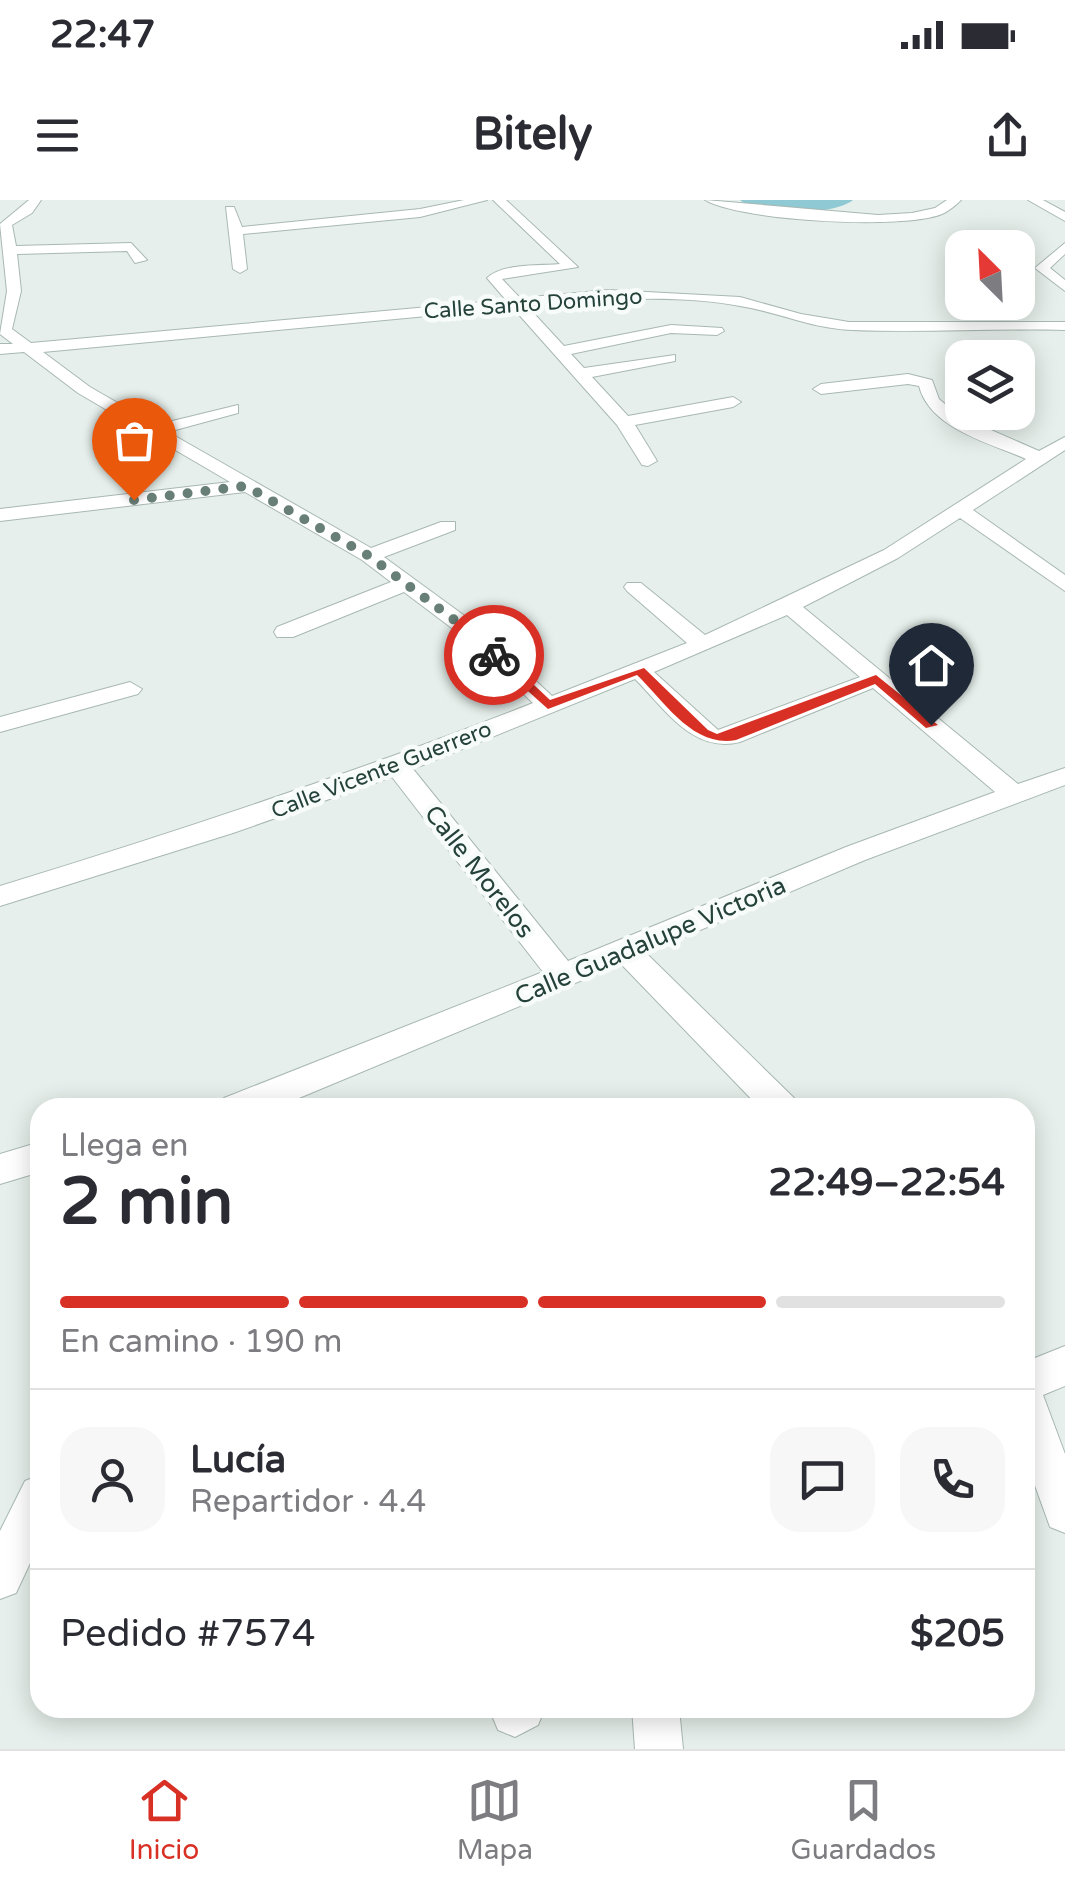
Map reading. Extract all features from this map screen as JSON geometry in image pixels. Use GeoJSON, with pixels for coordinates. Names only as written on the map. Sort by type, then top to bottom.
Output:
{"type":"FeatureCollection","features":[{"type":"Feature","properties":{"kind":"street"},"geometry":{"type":"LineString","coordinates":[[35,200],[28,210],[6,224],[12,308],[2,328],[26,349],[152,430],[369,556],[465,628],[548,705]]}},
{"type":"Feature","properties":{"kind":"street"},"geometry":{"type":"LineString","coordinates":[[235,231],[360,225],[481,200]]}},
{"type":"Feature","properties":{"kind":"street"},"geometry":{"type":"LineString","coordinates":[[498,200],[573,266],[494,276],[557,352],[624,422],[648,461]]}},
{"type":"Feature","properties":{"kind":"street"},"geometry":{"type":"LineString","coordinates":[[712,200],[792,214],[902,217],[944,211],[955,200]]}},
{"type":"Feature","properties":{"kind":"street"},"geometry":{"type":"LineString","coordinates":[[1034,200],[1065,216]]}},
{"type":"Feature","properties":{"kind":"street"},"geometry":{"type":"LineString","coordinates":[[230,210],[240,269]]}},
{"type":"Feature","properties":{"kind":"street"},"geometry":{"type":"LineString","coordinates":[[9,250],[126,247],[134,248],[140,260]]}},
{"type":"Feature","properties":{"kind":"street"},"geometry":{"type":"LineString","coordinates":[[1065,247],[1042,266],[1065,288]]}},
{"type":"Feature","properties":{"kind":"street","name":"Calle Santo Domingo"},"geometry":{"type":"LineString","coordinates":[[0,349],[609,294],[666,294],[740,301],[819,323],[849,326],[989,322],[1065,326]]}},
{"type":"Feature","properties":{"kind":"street"},"geometry":{"type":"LineString","coordinates":[[557,352],[671,329],[717,331]]}},
{"type":"Feature","properties":{"kind":"street"},"geometry":{"type":"LineString","coordinates":[[580,374],[668,358]]}},
{"type":"Feature","properties":{"kind":"street"},"geometry":{"type":"LineString","coordinates":[[820,389],[908,379],[926,383],[931,401],[954,420],[1039,458]]}},
{"type":"Feature","properties":{"kind":"street"},"geometry":{"type":"LineString","coordinates":[[624,422],[734,402]]}},
{"type":"Feature","properties":{"kind":"street"},"geometry":{"type":"LineString","coordinates":[[152,430],[232,409]]}},
{"type":"Feature","properties":{"kind":"street","name":"Calle Vicente Guerrero"},"geometry":{"type":"LineString","coordinates":[[0,896],[224,827],[397,766],[703,645],[790,607],[819,587],[890,554],[1065,442]]}},
{"type":"Feature","properties":{"kind":"street"},"geometry":{"type":"LineString","coordinates":[[0,515],[246,486]]}},
{"type":"Feature","properties":{"kind":"street"},"geometry":{"type":"LineString","coordinates":[[960,508],[1065,585]]}},
{"type":"Feature","properties":{"kind":"street"},"geometry":{"type":"LineString","coordinates":[[369,556],[448,526]]}},
{"type":"Feature","properties":{"kind":"street"},"geometry":{"type":"LineString","coordinates":[[285,632],[406,584]]}},
{"type":"Feature","properties":{"kind":"street"},"geometry":{"type":"LineString","coordinates":[[634,588],[703,645]]}},
{"type":"Feature","properties":{"kind":"street"},"geometry":{"type":"LineString","coordinates":[[790,607],[1014,793]]}},
{"type":"Feature","properties":{"kind":"street"},"geometry":{"type":"LineString","coordinates":[[639,670],[703,733],[716,738],[731,737],[876,679]]}},
{"type":"Feature","properties":{"kind":"street"},"geometry":{"type":"LineString","coordinates":[[0,725],[130,690]]}},
{"type":"Feature","properties":{"kind":"street","name":"Calle Morelos"},"geometry":{"type":"LineString","coordinates":[[397,766],[563,976]]}},
{"type":"Feature","properties":{"kind":"street","name":"Calle Guadalupe Victoria"},"geometry":{"type":"LineString","coordinates":[[263,1098],[624,948],[1065,776]]}},
{"type":"Feature","properties":{"kind":"street"},"geometry":{"type":"LineString","coordinates":[[624,948],[772,1098]]}},
{"type":"Feature","properties":{"kind":"street"},"geometry":{"type":"LineString","coordinates":[[0,1169],[30,1161]]}},
{"type":"Feature","properties":{"kind":"street"},"geometry":{"type":"LineString","coordinates":[[1035,1378],[1065,1366]]}},
{"type":"Feature","properties":{"kind":"street"},"geometry":{"type":"LineString","coordinates":[[1035,1428],[1065,1512]]}},
{"type":"Feature","properties":{"kind":"street"},"geometry":{"type":"LineString","coordinates":[[0,1577],[30,1516]]}},
{"type":"Feature","properties":{"kind":"street"},"geometry":{"type":"LineString","coordinates":[[657,1718],[659,1749]]}},
{"type":"Feature","properties":{"kind":"waterway"},"geometry":{"type":"LineString","coordinates":[[750,200],[798,207],[843,200]]}},
{"type":"Feature","properties":{"kind":"way so far"},"geometry":{"type":"LineString","coordinates":[[134,500],[246,486],[369,556],[465,628],[494,655]]}},
{"type":"Feature","properties":{"kind":"route"},"geometry":{"type":"LineString","coordinates":[[494,655],[548,705],[639,670],[703,733],[716,738],[731,737],[876,679],[931,725]]}}]}
